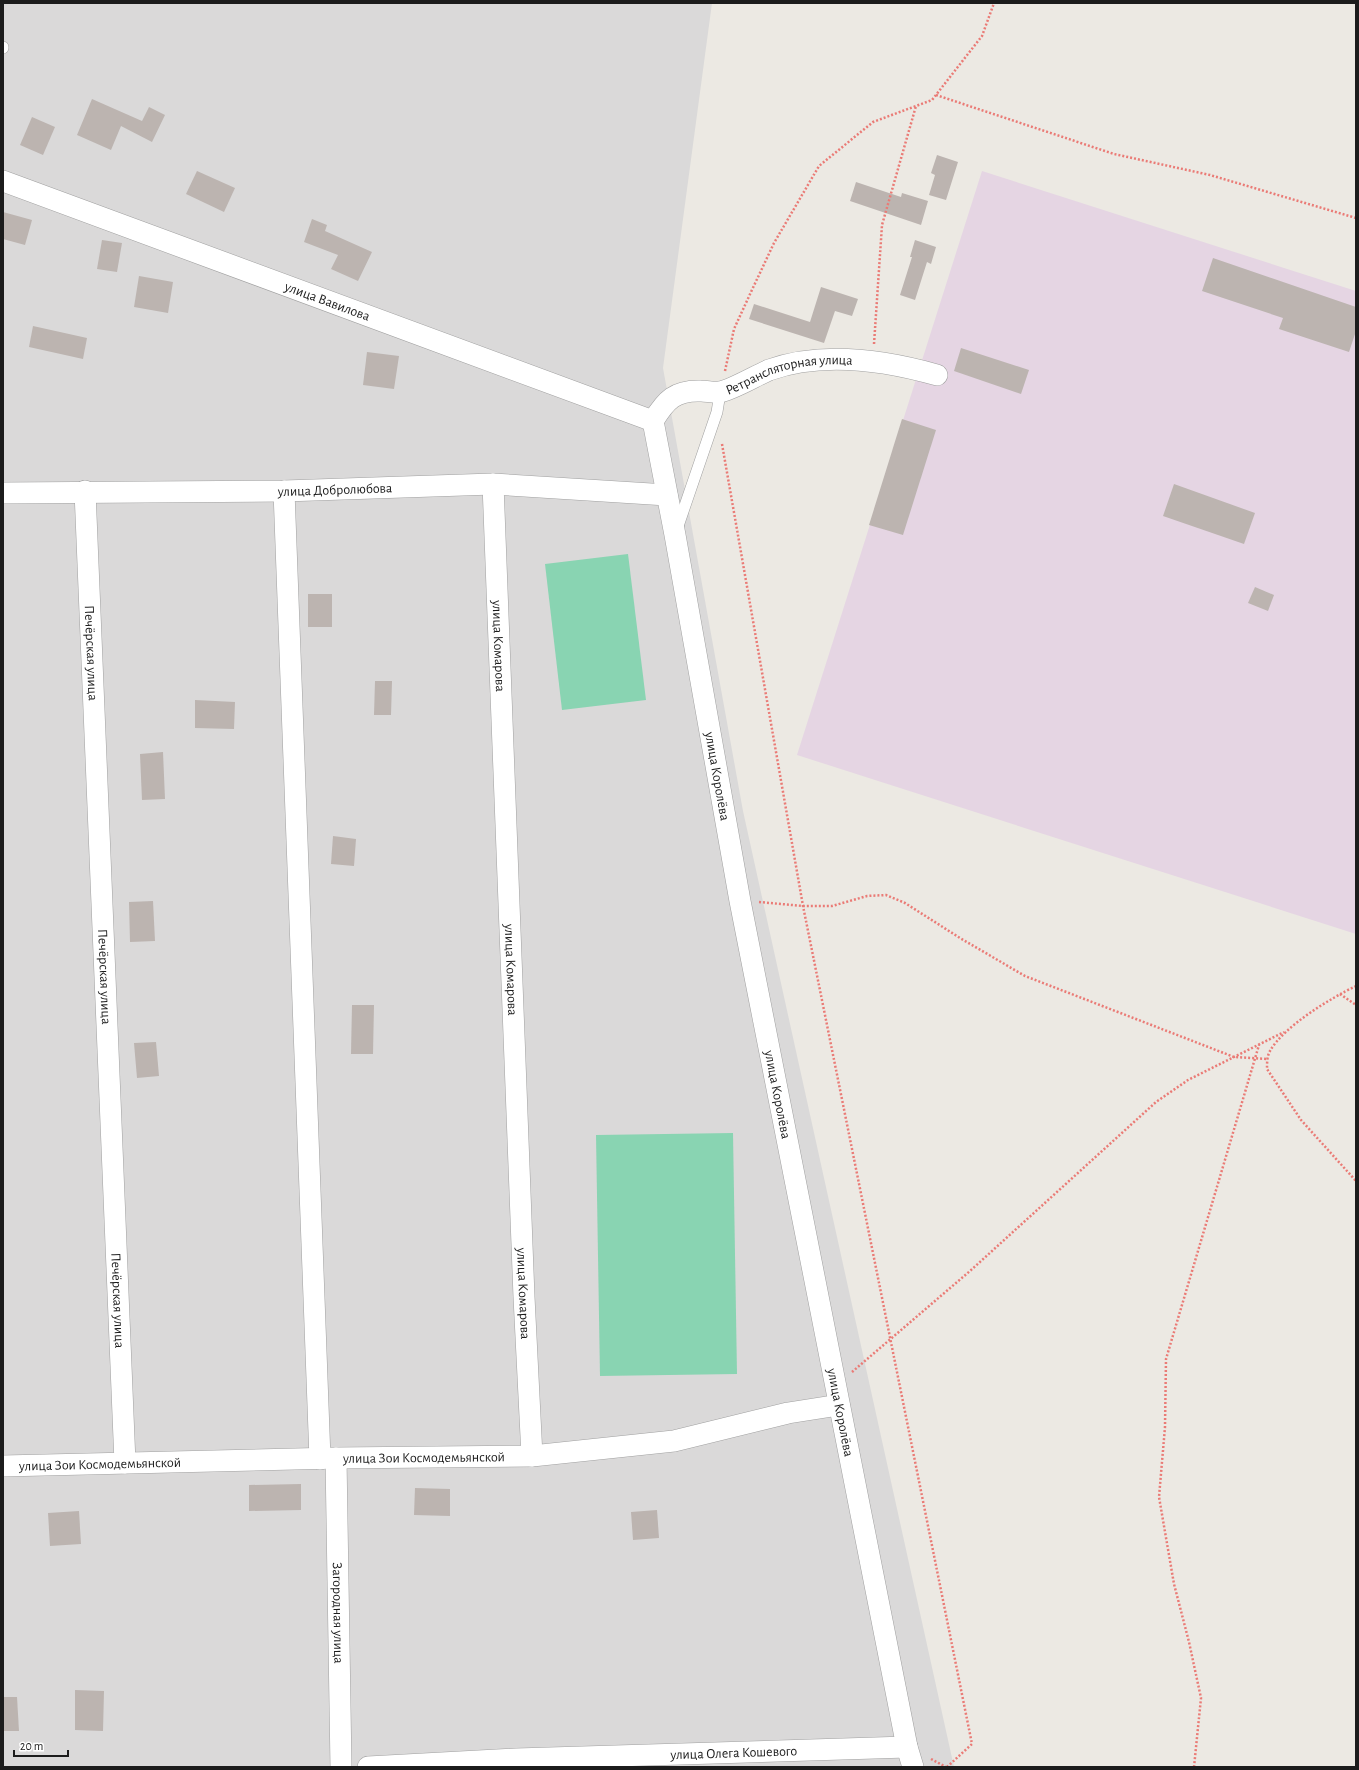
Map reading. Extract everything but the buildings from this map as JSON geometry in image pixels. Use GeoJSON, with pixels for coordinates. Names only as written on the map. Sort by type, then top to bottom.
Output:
{"type":"FeatureCollection","features":[{"type":"Feature","properties":{"kind":"street","name":"улица Вавилова"},"geometry":{"type":"LineString","coordinates":[[3,181],[653,420]]}},
{"type":"Feature","properties":{"kind":"street","name":"Ретрансляторная улица"},"geometry":{"type":"LineString","coordinates":[[653,420],[666,401],[676,395],[694,391],[720,392],[770,370],[803,362],[837,359],[873,362],[919,370],[937,375]]}},
{"type":"Feature","properties":{"kind":"street","name":"улица Королёва"},"geometry":{"type":"LineString","coordinates":[[653,420],[740,901],[907,1747],[913,1767]]}},
{"type":"Feature","properties":{"kind":"street","name":"улица Добролюбова"},"geometry":{"type":"LineString","coordinates":[[3,492],[284,491],[493,484],[667,495]]}},
{"type":"Feature","properties":{"kind":"street","name":"улица Комарова"},"geometry":{"type":"LineString","coordinates":[[493,484],[524,1297],[532,1456]]}},
{"type":"Feature","properties":{"kind":"street","name":"Печёрская улица"},"geometry":{"type":"LineString","coordinates":[[85,491],[125,1463]]}},
{"type":"Feature","properties":{"kind":"street"},"geometry":{"type":"LineString","coordinates":[[284,491],[328,1458]]}},
{"type":"Feature","properties":{"kind":"street","name":"улица Зои Космодемьянской"},"geometry":{"type":"LineString","coordinates":[[3,1466],[328,1458],[532,1456],[674,1441],[788,1413],[837,1396]]}},
{"type":"Feature","properties":{"kind":"street","name":"Загородная улица"},"geometry":{"type":"LineString","coordinates":[[328,1458],[341,1767]]}},
{"type":"Feature","properties":{"kind":"street","name":"улица Олега Кошевого"},"geometry":{"type":"LineString","coordinates":[[368,1767],[703,1760],[907,1747]]}},
{"type":"Feature","properties":{"kind":"lane"},"geometry":{"type":"LineString","coordinates":[[675,535],[717,412],[720,392]]}},
{"type":"Feature","properties":{"kind":"path"},"geometry":{"type":"LineString","coordinates":[[720,392],[734,329],[774,243],[819,166],[872,122],[932,100],[982,36],[994,3]]}},
{"type":"Feature","properties":{"kind":"path"},"geometry":{"type":"LineString","coordinates":[[936,95],[1114,154],[1210,175],[1356,218]]}},
{"type":"Feature","properties":{"kind":"path"},"geometry":{"type":"LineString","coordinates":[[873,362],[882,225],[916,106]]}},
{"type":"Feature","properties":{"kind":"path"},"geometry":{"type":"LineString","coordinates":[[722,441],[803,906],[972,1744],[947,1767]]}},
{"type":"Feature","properties":{"kind":"path"},"geometry":{"type":"LineString","coordinates":[[740,901],[803,906],[832,906],[867,896],[886,895],[905,903],[960,938],[1025,976],[1234,1057],[1268,1059]]}},
{"type":"Feature","properties":{"kind":"path"},"geometry":{"type":"LineString","coordinates":[[837,1396],[891,1338],[970,1272],[1156,1102],[1188,1080],[1284,1032],[1340,993],[1356,986]]}},
{"type":"Feature","properties":{"kind":"path"},"geometry":{"type":"LineString","coordinates":[[1340,993],[1356,1005]]}},
{"type":"Feature","properties":{"kind":"path"},"geometry":{"type":"LineString","coordinates":[[1284,1032],[1270,1051],[1267,1069],[1301,1120],[1356,1181]]}},
{"type":"Feature","properties":{"kind":"path"},"geometry":{"type":"LineString","coordinates":[[1194,1767],[1201,1698],[1189,1642],[1174,1584],[1159,1497],[1165,1427],[1166,1359],[1259,1045]]}},
{"type":"Feature","properties":{"kind":"shaded area"},"geometry":{"type":"Polygon","coordinates":[[[3,3],[712,3],[663,368],[743,811],[954,1767],[3,1767],[3,3]]]}},
{"type":"Feature","properties":{"kind":"shaded area"},"geometry":{"type":"Polygon","coordinates":[[[982,171],[1356,291],[1356,934],[797,755],[982,171]]]}},
{"type":"Feature","properties":{"kind":"green space"},"geometry":{"type":"Polygon","coordinates":[[[628,554],[646,700],[562,710],[545,564],[628,554]]]}},
{"type":"Feature","properties":{"kind":"green space"},"geometry":{"type":"Polygon","coordinates":[[[733,1133],[737,1374],[600,1376],[596,1135],[733,1133]]]}}]}
